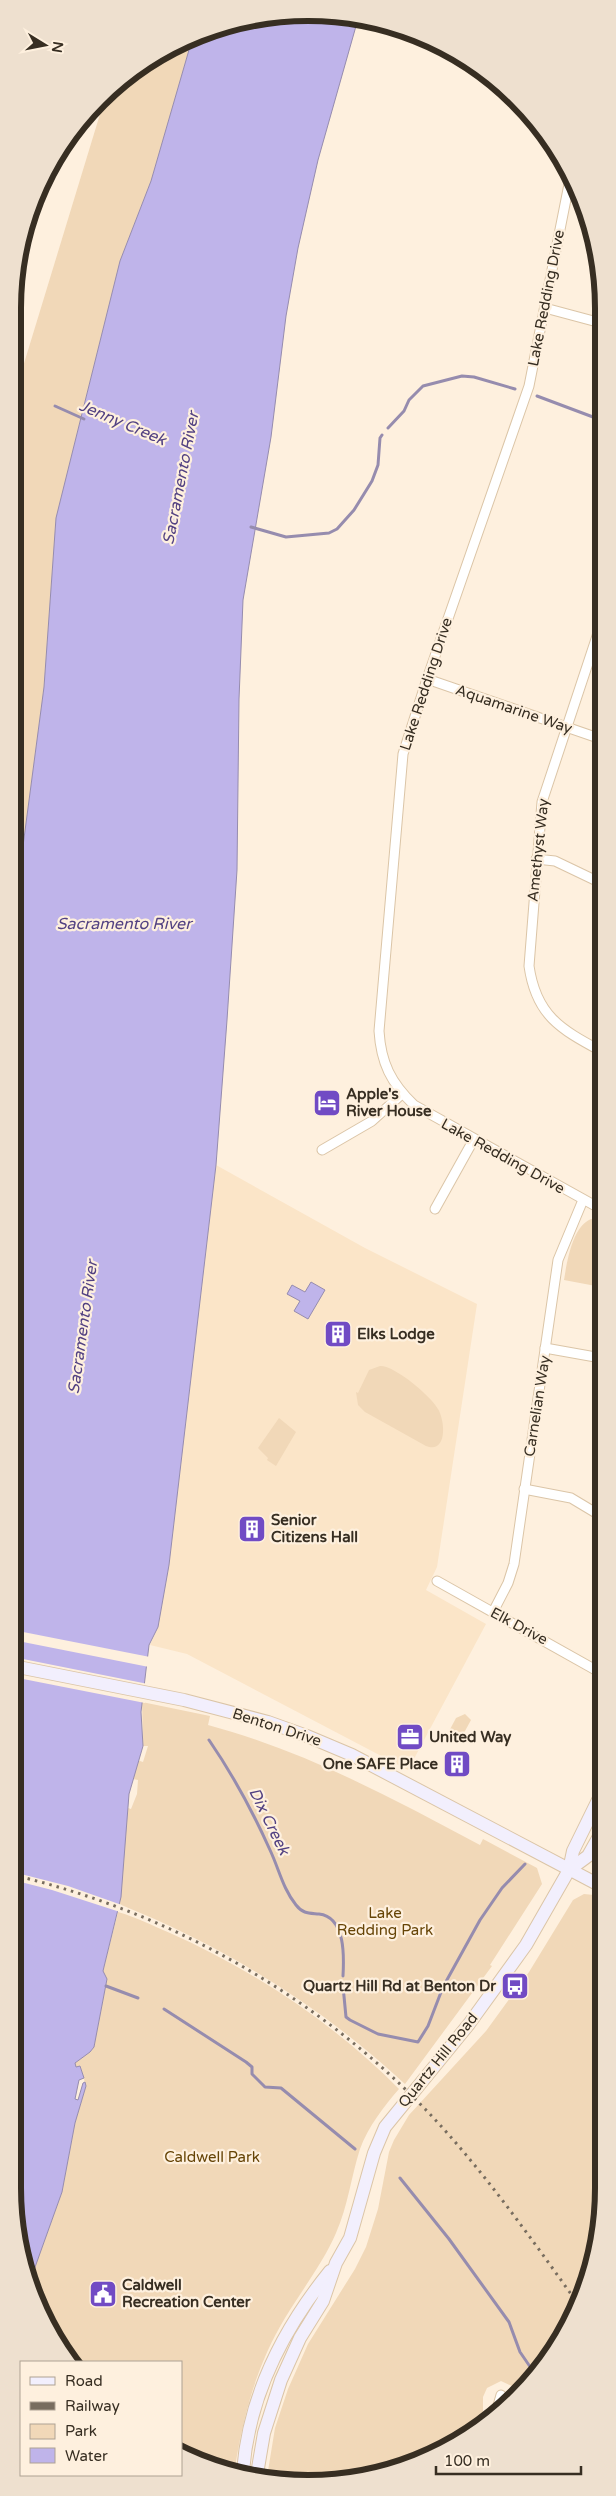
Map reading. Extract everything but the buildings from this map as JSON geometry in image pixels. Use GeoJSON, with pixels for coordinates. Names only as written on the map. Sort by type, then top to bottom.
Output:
{"type":"FeatureCollection","features":[{"type":"Feature","properties":{"kind":"main road","name":"Benton Drive"},"geometry":{"type":"LineString","coordinates":[[21,1668],[184,1700],[268,1722],[336,1747],[595,1883]]}},
{"type":"Feature","properties":{"kind":"main road","name":"Quartz Hill Road"},"geometry":{"type":"LineString","coordinates":[[258,2470],[264,2433],[281,2380],[300,2338],[323,2302],[336,2263],[353,2230],[374,2152],[385,2127],[500,1982],[537,1927],[569,1870],[573,1851],[595,1806]]}},
{"type":"Feature","properties":{"kind":"main road","name":"Quartz Hill Road"},"geometry":{"type":"LineString","coordinates":[[569,1870],[588,1856],[595,1843]]}},
{"type":"Feature","properties":{"kind":"main road","name":"Quartz Hill Road"},"geometry":{"type":"LineString","coordinates":[[244,2467],[250,2427],[274,2357],[298,2312],[336,2263]]}},
{"type":"Feature","properties":{"kind":"street","name":"Lake Redding Drive"},"geometry":{"type":"LineString","coordinates":[[568,188],[545,308],[524,402],[427,679],[402,759],[379,1031],[385,1067],[392,1081],[402,1094],[419,1109],[595,1206]]}},
{"type":"Feature","properties":{"kind":"street"},"geometry":{"type":"LineString","coordinates":[[545,308],[595,321]]}},
{"type":"Feature","properties":{"kind":"street","name":"Amethyst Way"},"geometry":{"type":"LineString","coordinates":[[595,642],[544,790],[529,945],[532,988],[540,1005],[555,1023],[595,1047]]}},
{"type":"Feature","properties":{"kind":"street","name":"Aquamarine Way"},"geometry":{"type":"LineString","coordinates":[[427,679],[595,737]]}},
{"type":"Feature","properties":{"kind":"street"},"geometry":{"type":"LineString","coordinates":[[536,858],[556,861],[595,881]]}},
{"type":"Feature","properties":{"kind":"street"},"geometry":{"type":"LineString","coordinates":[[322,1150],[366,1126],[402,1094]]}},
{"type":"Feature","properties":{"kind":"street"},"geometry":{"type":"LineString","coordinates":[[435,1209],[474,1139]]}},
{"type":"Feature","properties":{"kind":"street","name":"Carnelian Way"},"geometry":{"type":"LineString","coordinates":[[493,1612],[512,1573],[559,1253],[583,1200]]}},
{"type":"Feature","properties":{"kind":"street"},"geometry":{"type":"LineString","coordinates":[[545,1348],[595,1357]]}},
{"type":"Feature","properties":{"kind":"street"},"geometry":{"type":"LineString","coordinates":[[524,1489],[571,1498],[595,1512]]}},
{"type":"Feature","properties":{"kind":"street","name":"Elk Drive"},"geometry":{"type":"LineString","coordinates":[[437,1581],[595,1670]]}},
{"type":"Feature","properties":{"kind":"street"},"geometry":{"type":"LineString","coordinates":[[499,2402],[501,2396]]}},
{"type":"Feature","properties":{"kind":"shaded area"},"geometry":{"type":"Polygon","coordinates":[[[216,1165],[365,1248],[477,1304],[437,1567],[426,1590],[486,1624],[408,1770],[187,1654],[150,1645],[158,1627],[169,1565],[216,1165]]]}},
{"type":"Feature","properties":{"kind":"green space"},"geometry":{"type":"Polygon","coordinates":[[[190,47],[151,181],[120,261],[56,518],[44,687],[21,861],[21,373],[102,109],[133,81],[165,60],[190,47]]]}},
{"type":"Feature","properties":{"kind":"green space"},"geometry":{"type":"Polygon","coordinates":[[[591,1219],[595,1220],[595,1286],[564,1280],[575,1237],[585,1223],[591,1219]]]}},
{"type":"Feature","properties":{"kind":"green space"},"geometry":{"type":"Polygon","coordinates":[[[380,1366],[394,1370],[403,1376],[434,1403],[440,1414],[443,1428],[443,1435],[438,1445],[433,1447],[426,1446],[365,1412],[358,1405],[356,1392],[358,1393],[369,1370],[380,1366]]]}},
{"type":"Feature","properties":{"kind":"green space"},"geometry":{"type":"Polygon","coordinates":[[[279,1418],[296,1432],[276,1466],[267,1460],[268,1458],[258,1448],[279,1418]]]}},
{"type":"Feature","properties":{"kind":"green space","name":"Lake Redding Park"},"geometry":{"type":"Polygon","coordinates":[[[142,1702],[210,1716],[208,1725],[279,1748],[313,1762],[381,1793],[480,1845],[483,1839],[537,1868],[542,1884],[490,1965],[492,1966],[405,2084],[340,2029],[271,1981],[197,1939],[119,1904],[128,1808],[131,1809],[137,1794],[138,1780],[133,1779],[137,1760],[143,1762],[148,1746],[143,1746],[142,1702]]]}},
{"type":"Feature","properties":{"kind":"green space"},"geometry":{"type":"Polygon","coordinates":[[[465,1714],[471,1720],[459,1742],[447,1735],[456,1718],[465,1714]]]}},
{"type":"Feature","properties":{"kind":"green space"},"geometry":{"type":"Polygon","coordinates":[[[595,1893],[594,2207],[589,2244],[580,2280],[556,2331],[535,2363],[515,2387],[501,2381],[487,2388],[483,2397],[483,2415],[435,2445],[400,2460],[364,2469],[308,2475],[268,2472],[275,2428],[288,2389],[308,2344],[355,2269],[366,2247],[378,2209],[389,2152],[394,2140],[409,2115],[486,2031],[529,1972],[573,1900],[584,1894],[594,1895],[595,1893]]]}},
{"type":"Feature","properties":{"kind":"green space","name":"Caldwell Park"},"geometry":{"type":"Polygon","coordinates":[[[118,1912],[131,1916],[232,1964],[292,2000],[348,2042],[399,2089],[367,2133],[360,2149],[344,2212],[331,2244],[285,2318],[266,2354],[252,2391],[242,2429],[235,2465],[216,2460],[182,2445],[182,2361],[80,2361],[51,2315],[33,2270],[62,2192],[75,2123],[86,2086],[80,2066],[76,2067],[75,2063],[94,2047],[107,1979],[103,1971],[118,1912]]]}},
{"type":"Feature","properties":{"kind":"water","name":"Sacramento River"},"geometry":{"type":"Polygon","coordinates":[[[308,21],[356,26],[318,160],[298,248],[286,316],[271,437],[243,600],[239,699],[237,870],[216,1165],[169,1565],[158,1627],[149,1645],[141,1712],[143,1746],[129,1794],[121,1897],[103,1971],[107,1979],[94,2047],[75,2063],[76,2067],[80,2066],[84,2078],[79,2080],[75,2099],[78,2100],[83,2083],[85,2082],[86,2086],[75,2123],[62,2192],[33,2270],[24,2225],[21,2188],[21,861],[44,687],[56,518],[120,261],[151,181],[190,47],[216,36],[271,24],[308,21]]]}},
{"type":"Feature","properties":{"kind":"water"},"geometry":{"type":"Polygon","coordinates":[[[311,1282],[325,1290],[308,1319],[294,1311],[300,1301],[287,1294],[292,1285],[305,1292],[311,1282]]]}},
{"type":"Feature","properties":{"kind":"pier"},"geometry":{"type":"Polygon","coordinates":[[[21,1632],[150,1657],[149,1667],[21,1642],[21,1632]]]}},
{"type":"Feature","properties":{"kind":"pier"},"geometry":{"type":"Polygon","coordinates":[[[21,1659],[148,1684],[145,1703],[21,1679],[21,1659]]]}},
{"type":"Feature","properties":{"kind":"pier"},"geometry":{"type":"Polygon","coordinates":[[[21,1874],[68,1886],[122,1905],[120,1912],[21,1882],[21,1874]]]}},
{"type":"Feature","properties":{"kind":"waterway"},"geometry":{"type":"LineString","coordinates":[[388,428],[404,411],[409,400],[423,386],[462,376],[474,377],[515,389]]}},
{"type":"Feature","properties":{"kind":"waterway"},"geometry":{"type":"LineString","coordinates":[[537,396],[595,418]]}},
{"type":"Feature","properties":{"kind":"waterway","name":"Jenny Creek"},"geometry":{"type":"LineString","coordinates":[[55,406],[84,419]]}},
{"type":"Feature","properties":{"kind":"waterway"},"geometry":{"type":"LineString","coordinates":[[251,527],[286,537],[329,533],[337,529],[354,510],[372,481],[378,465],[380,438],[382,435]]}},
{"type":"Feature","properties":{"kind":"waterway","name":"Dix Creek"},"geometry":{"type":"LineString","coordinates":[[209,1740],[250,1808],[273,1857],[284,1886],[292,1899],[304,1912],[328,1917],[339,1930],[343,1949],[343,1976]]}},
{"type":"Feature","properties":{"kind":"waterway"},"geometry":{"type":"LineString","coordinates":[[343,1986],[346,2017],[350,2020],[378,2034],[418,2042],[428,2026],[443,1987],[480,1920],[502,1888],[525,1864]]}},
{"type":"Feature","properties":{"kind":"waterway"},"geometry":{"type":"LineString","coordinates":[[106,1986],[138,1998]]}},
{"type":"Feature","properties":{"kind":"waterway"},"geometry":{"type":"LineString","coordinates":[[164,2009],[246,2062],[252,2067],[252,2074],[265,2087],[281,2088],[355,2149]]}},
{"type":"Feature","properties":{"kind":"waterway"},"geometry":{"type":"LineString","coordinates":[[400,2178],[449,2239],[509,2322],[520,2352],[531,2368]]}},
{"type":"Feature","properties":{"kind":"railway"},"geometry":{"type":"LineString","coordinates":[[21,1877],[73,1892],[132,1913],[190,1938],[245,1968],[298,2002],[349,2039],[396,2081],[440,2125],[511,2211],[573,2297]]}},
{"type":"Feature","properties":{"kind":"place","name":"Apple's River House"},"geometry":{"type":"Point","coordinates":[327,1103]}},
{"type":"Feature","properties":{"kind":"place","name":"Elks Lodge"},"geometry":{"type":"Point","coordinates":[338,1334]}},
{"type":"Feature","properties":{"kind":"place","name":"Senior Citizens Hall"},"geometry":{"type":"Point","coordinates":[252,1529]}},
{"type":"Feature","properties":{"kind":"place","name":"United Way"},"geometry":{"type":"Point","coordinates":[410,1737]}},
{"type":"Feature","properties":{"kind":"place","name":"One SAFE Place"},"geometry":{"type":"Point","coordinates":[457,1764]}},
{"type":"Feature","properties":{"kind":"place","name":"Quartz Hill Rd at Benton Dr"},"geometry":{"type":"Point","coordinates":[515,1986]}},
{"type":"Feature","properties":{"kind":"place","name":"Caldwell Recreation Center"},"geometry":{"type":"Point","coordinates":[103,2294]}}]}
